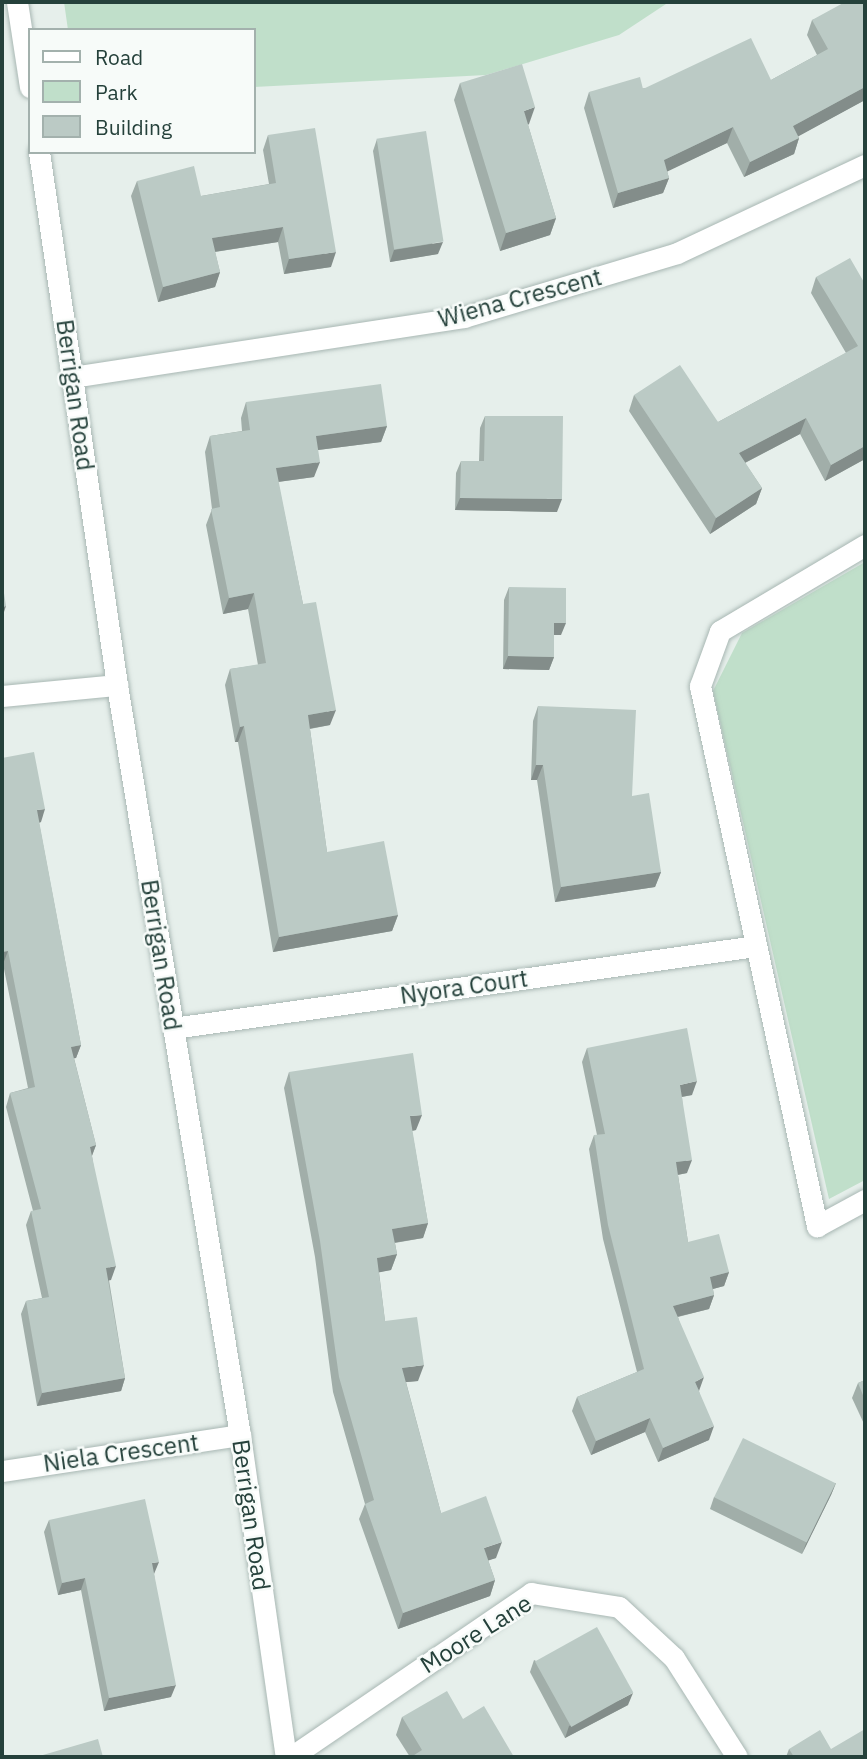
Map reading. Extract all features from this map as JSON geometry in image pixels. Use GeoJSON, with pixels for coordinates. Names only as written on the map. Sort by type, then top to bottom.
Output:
{"type":"FeatureCollection","features":[{"type":"Feature","properties":{"kind":"street"},"geometry":{"type":"LineString","coordinates":[[17,2],[28,74]]}},
{"type":"Feature","properties":{"kind":"street","name":"Berrigan Road"},"geometry":{"type":"LineString","coordinates":[[39,154],[117,685],[240,1436],[288,1757]]}},
{"type":"Feature","properties":{"kind":"street","name":"Wiena Crescent"},"geometry":{"type":"LineString","coordinates":[[72,377],[464,317],[677,253],[865,165]]}},
{"type":"Feature","properties":{"kind":"street"},"geometry":{"type":"LineString","coordinates":[[865,545],[720,631],[700,686],[817,1226],[865,1200]]}},
{"type":"Feature","properties":{"kind":"street"},"geometry":{"type":"LineString","coordinates":[[2,696],[117,685]]}},
{"type":"Feature","properties":{"kind":"street","name":"Nyora Court"},"geometry":{"type":"LineString","coordinates":[[173,1028],[756,946]]}},
{"type":"Feature","properties":{"kind":"street","name":"Niela Crescent"},"geometry":{"type":"LineString","coordinates":[[2,1471],[240,1436]]}},
{"type":"Feature","properties":{"kind":"street","name":"Moore Lane"},"geometry":{"type":"LineString","coordinates":[[288,1757],[531,1593],[618,1607],[674,1658],[737,1757]]}},
{"type":"Feature","properties":{"kind":"green space"},"geometry":{"type":"Polygon","coordinates":[[[64,2],[669,2],[619,35],[486,75],[256,87],[256,28],[68,28],[64,2]]]}},
{"type":"Feature","properties":{"kind":"green space"},"geometry":{"type":"Polygon","coordinates":[[[865,562],[865,1180],[829,1199],[713,691],[742,633],[865,562]]]}},
{"type":"Feature","properties":{"kind":"building"},"geometry":{"type":"Polygon","coordinates":[[[845,2],[865,2],[865,87],[793,126],[799,138],[750,162],[733,127],[664,160],[669,178],[618,193],[589,92],[640,77],[643,89],[751,38],[771,80],[828,49],[812,20],[845,2]]]}},
{"type":"Feature","properties":{"kind":"building"},"geometry":{"type":"Polygon","coordinates":[[[522,64],[535,107],[524,111],[556,218],[506,233],[460,83],[522,64]]]}},
{"type":"Feature","properties":{"kind":"building"},"geometry":{"type":"Polygon","coordinates":[[[315,128],[336,252],[289,259],[283,227],[212,238],[220,272],[163,287],[137,181],[194,166],[201,196],[276,183],[268,135],[315,128]]]}},
{"type":"Feature","properties":{"kind":"building"},"geometry":{"type":"Polygon","coordinates":[[[426,131],[444,242],[394,249],[377,139],[426,131]]]}},
{"type":"Feature","properties":{"kind":"building"},"geometry":{"type":"Polygon","coordinates":[[[850,258],[865,284],[865,446],[831,465],[806,418],[739,453],[762,488],[716,518],[634,395],[680,365],[718,422],[858,346],[816,277],[850,258]]]}},
{"type":"Feature","properties":{"kind":"building"},"geometry":{"type":"Polygon","coordinates":[[[381,384],[387,426],[316,436],[320,462],[276,468],[303,604],[316,602],[336,710],[308,715],[327,852],[384,841],[398,915],[279,937],[244,726],[240,727],[230,669],[266,663],[254,593],[229,598],[211,509],[220,507],[210,436],[250,430],[246,402],[381,384]]]}},
{"type":"Feature","properties":{"kind":"building"},"geometry":{"type":"Polygon","coordinates":[[[485,416],[563,416],[562,499],[460,498],[461,461],[484,461],[485,416]]]}},
{"type":"Feature","properties":{"kind":"building"},"geometry":{"type":"Polygon","coordinates":[[[2,580],[6,606],[2,607],[2,580]]]}},
{"type":"Feature","properties":{"kind":"building"},"geometry":{"type":"Polygon","coordinates":[[[509,587],[566,588],[566,623],[554,623],[554,657],[508,656],[509,587]]]}},
{"type":"Feature","properties":{"kind":"building"},"geometry":{"type":"Polygon","coordinates":[[[538,706],[636,710],[632,796],[649,793],[661,872],[561,887],[543,765],[536,765],[538,706]]]}},
{"type":"Feature","properties":{"kind":"building"},"geometry":{"type":"Polygon","coordinates":[[[34,752],[45,809],[37,810],[81,1045],[71,1047],[96,1145],[90,1147],[116,1266],[106,1268],[125,1378],[42,1393],[26,1301],[49,1297],[31,1211],[41,1209],[10,1093],[35,1087],[8,951],[2,952],[2,758],[34,752]]]}},
{"type":"Feature","properties":{"kind":"building"},"geometry":{"type":"Polygon","coordinates":[[[687,1028],[697,1081],[680,1085],[692,1160],[676,1162],[688,1242],[719,1234],[729,1272],[710,1277],[714,1295],[673,1306],[704,1377],[695,1382],[714,1426],[663,1448],[650,1418],[596,1441],[577,1397],[644,1369],[608,1225],[594,1135],[605,1134],[587,1048],[687,1028]]]}},
{"type":"Feature","properties":{"kind":"building"},"geometry":{"type":"Polygon","coordinates":[[[413,1053],[422,1115],[410,1116],[428,1223],[392,1229],[397,1254],[377,1258],[385,1321],[417,1317],[424,1365],[402,1368],[441,1513],[486,1496],[502,1542],[484,1548],[495,1580],[403,1613],[365,1504],[374,1500],[339,1377],[320,1241],[289,1072],[413,1053]]]}},
{"type":"Feature","properties":{"kind":"building"},"geometry":{"type":"Polygon","coordinates":[[[865,1380],[865,1400],[858,1383],[865,1380]]]}},
{"type":"Feature","properties":{"kind":"building"},"geometry":{"type":"Polygon","coordinates":[[[743,1438],[836,1483],[807,1542],[714,1497],[743,1438]]]}},
{"type":"Feature","properties":{"kind":"building"},"geometry":{"type":"Polygon","coordinates":[[[145,1499],[159,1562],[152,1563],[176,1685],[109,1698],[85,1578],[62,1583],[49,1520],[145,1499]]]}},
{"type":"Feature","properties":{"kind":"building"},"geometry":{"type":"Polygon","coordinates":[[[597,1627],[633,1693],[571,1727],[535,1661],[597,1627]]]}},
{"type":"Feature","properties":{"kind":"building"},"geometry":{"type":"Polygon","coordinates":[[[447,1691],[463,1719],[484,1706],[514,1757],[411,1757],[422,1750],[402,1717],[447,1691]]]}},
{"type":"Feature","properties":{"kind":"building"},"geometry":{"type":"Polygon","coordinates":[[[865,1729],[865,1757],[794,1757],[789,1749],[820,1730],[831,1749],[865,1729]]]}},
{"type":"Feature","properties":{"kind":"building"},"geometry":{"type":"Polygon","coordinates":[[[98,1739],[103,1757],[36,1757],[98,1739]]]}}]}
